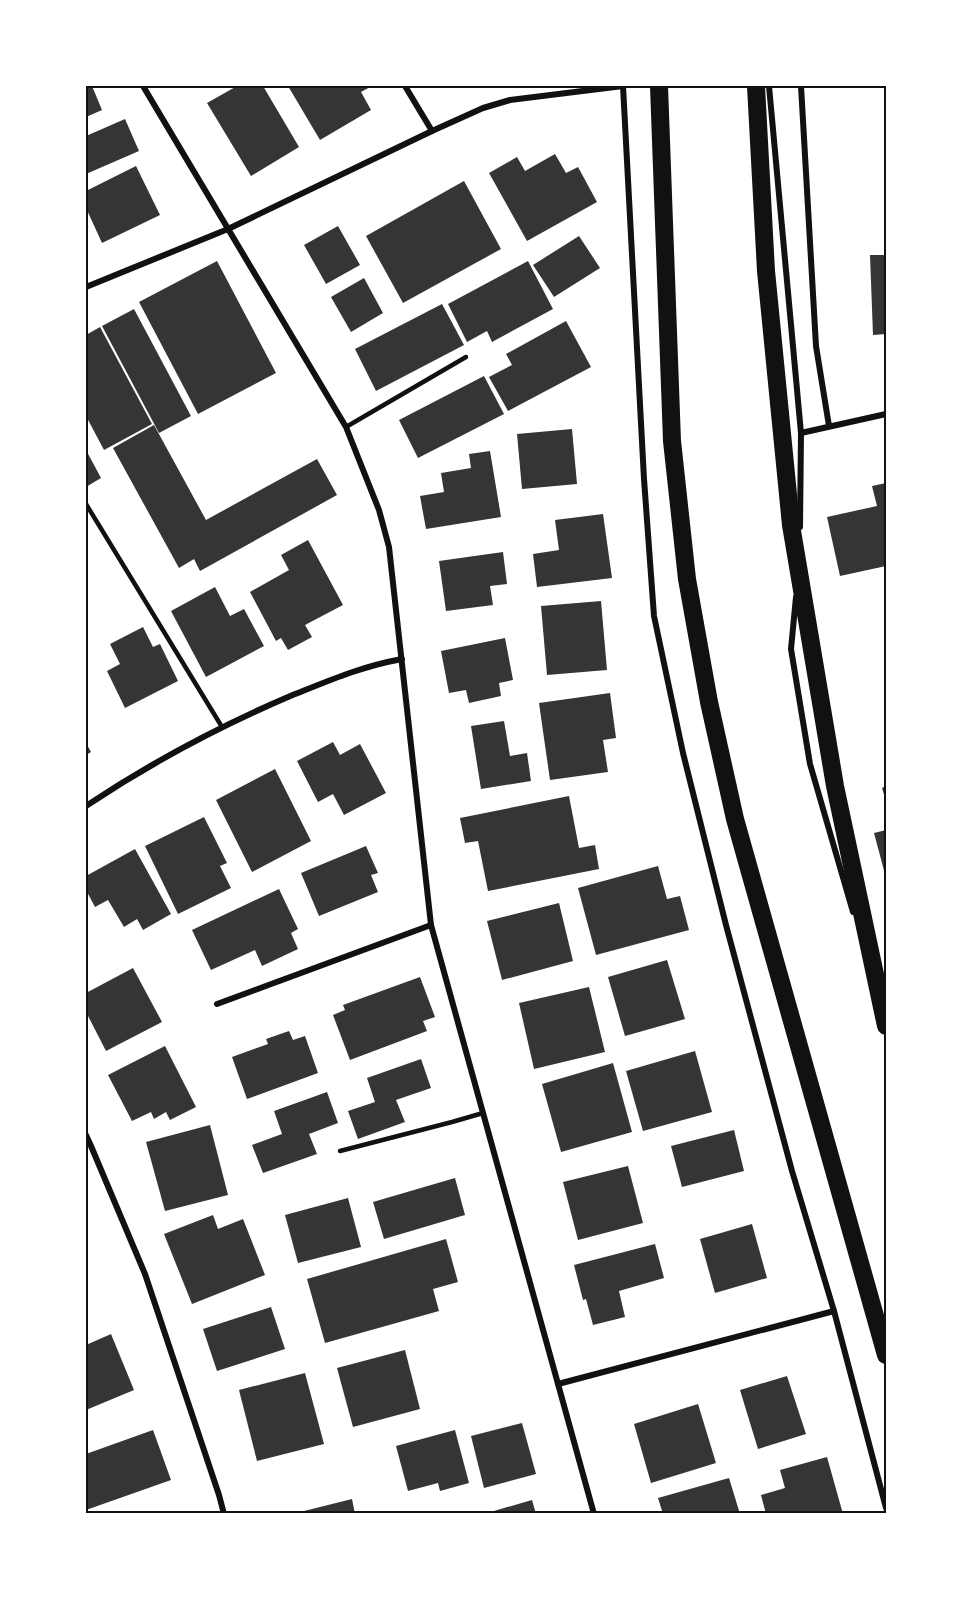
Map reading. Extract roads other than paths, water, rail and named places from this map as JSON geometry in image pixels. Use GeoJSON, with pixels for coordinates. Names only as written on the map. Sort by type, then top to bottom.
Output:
{"type":"FeatureCollection","features":[{"type":"Feature","properties":{"kind":"highway"},"geometry":{"type":"LineString","coordinates":[[659,86],[672,441],[687,579],[709,702],[735,819],[886,1355]]}},
{"type":"Feature","properties":{"kind":"highway"},"geometry":{"type":"LineString","coordinates":[[756,86],[766,271],[791,525],[835,786],[886,1026]]}},
{"type":"Feature","properties":{"kind":"street"},"geometry":{"type":"LineString","coordinates":[[143,86],[346,427],[379,510],[389,547],[431,925],[594,1514]]}},
{"type":"Feature","properties":{"kind":"street"},"geometry":{"type":"LineString","coordinates":[[405,86],[432,131]]}},
{"type":"Feature","properties":{"kind":"street"},"geometry":{"type":"LineString","coordinates":[[86,287],[228,230],[483,108],[510,100],[623,86],[644,479],[654,616],[683,753],[726,925],[792,1171],[834,1311],[886,1508]]}},
{"type":"Feature","properties":{"kind":"street"},"geometry":{"type":"LineString","coordinates":[[769,86],[801,433],[799,562],[791,649],[810,764],[854,914]]}},
{"type":"Feature","properties":{"kind":"street"},"geometry":{"type":"LineString","coordinates":[[801,86],[816,346],[829,426]]}},
{"type":"Feature","properties":{"kind":"street"},"geometry":{"type":"LineString","coordinates":[[801,433],[886,414]]}},
{"type":"Feature","properties":{"kind":"street"},"geometry":{"type":"LineString","coordinates":[[86,806],[136,774],[222,727],[341,675],[373,664],[402,659]]}},
{"type":"Feature","properties":{"kind":"street"},"geometry":{"type":"LineString","coordinates":[[217,1004],[431,925]]}},
{"type":"Feature","properties":{"kind":"street"},"geometry":{"type":"LineString","coordinates":[[857,925],[886,1019]]}},
{"type":"Feature","properties":{"kind":"street"},"geometry":{"type":"LineString","coordinates":[[86,1135],[145,1274],[224,1514]]}},
{"type":"Feature","properties":{"kind":"street"},"geometry":{"type":"LineString","coordinates":[[558,1384],[834,1311]]}},
{"type":"Feature","properties":{"kind":"lane"},"geometry":{"type":"LineString","coordinates":[[346,427],[466,357]]}},
{"type":"Feature","properties":{"kind":"lane"},"geometry":{"type":"LineString","coordinates":[[86,504],[222,727]]}},
{"type":"Feature","properties":{"kind":"lane"},"geometry":{"type":"LineString","coordinates":[[340,1151],[483,1113]]}}]}
